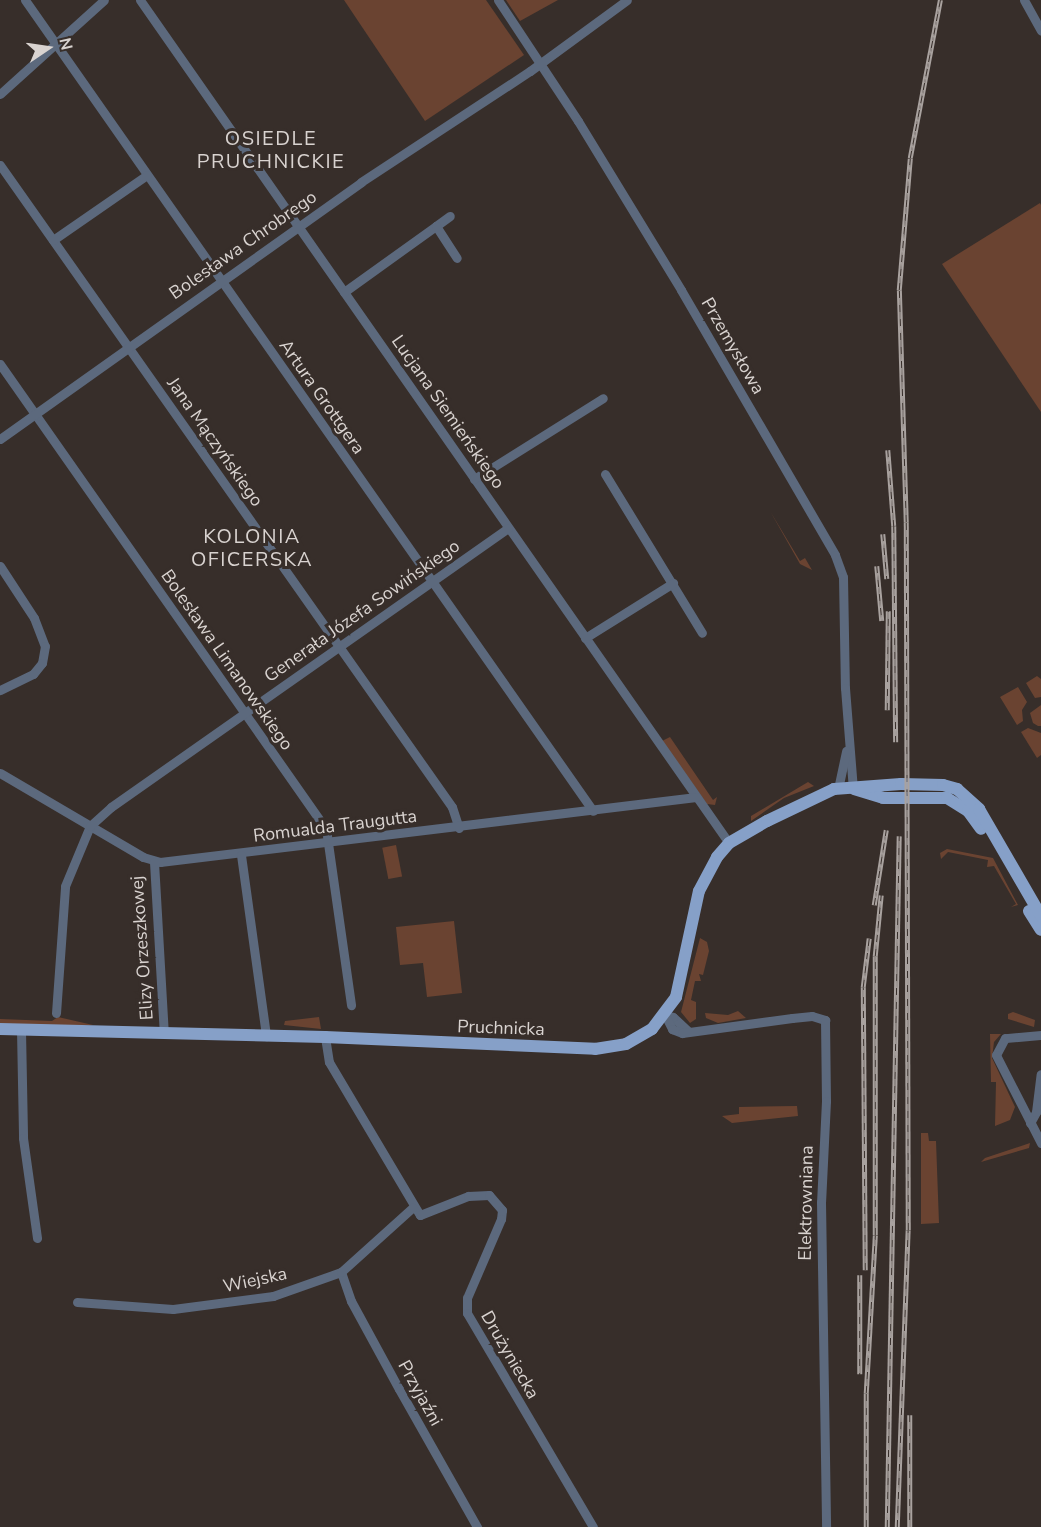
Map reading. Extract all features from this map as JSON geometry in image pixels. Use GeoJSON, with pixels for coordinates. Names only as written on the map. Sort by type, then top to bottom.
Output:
{"type":"FeatureCollection","features":[{"type":"Feature","properties":{"kind":"main road","name":"Pruchnicka"},"geometry":{"type":"LineString","coordinates":[[0,1029],[325,1037],[595,1049],[626,1044],[645,1034],[665,1015],[681,986],[699,891],[708,869],[729,843],[813,796],[838,789],[901,784],[944,785],[957,789],[979,809],[1041,916]]}},
{"type":"Feature","properties":{"kind":"main road","name":"Pruchnicka"},"geometry":{"type":"LineString","coordinates":[[853,789],[883,798],[947,798],[968,811],[1041,930]]}},
{"type":"Feature","properties":{"kind":"street","name":"Artura Grottgera"},"geometry":{"type":"LineString","coordinates":[[25,0],[593,811]]}},
{"type":"Feature","properties":{"kind":"street"},"geometry":{"type":"LineString","coordinates":[[0,94],[104,0]]}},
{"type":"Feature","properties":{"kind":"street","name":"Lucjana Siemieńskiego"},"geometry":{"type":"LineString","coordinates":[[140,0],[729,843]]}},
{"type":"Feature","properties":{"kind":"street","name":"Przemysłowa"},"geometry":{"type":"LineString","coordinates":[[498,0],[541,63],[681,290],[835,555],[843,577],[848,739]]}},
{"type":"Feature","properties":{"kind":"street","name":"Bolesława Chrobrego"},"geometry":{"type":"LineString","coordinates":[[0,439],[127,346],[541,63],[627,0]]}},
{"type":"Feature","properties":{"kind":"street"},"geometry":{"type":"LineString","coordinates":[[1023,0],[1041,31]]}},
{"type":"Feature","properties":{"kind":"street","name":"Jana Mączyńskiego"},"geometry":{"type":"LineString","coordinates":[[0,165],[452,807],[459,828]]}},
{"type":"Feature","properties":{"kind":"street"},"geometry":{"type":"LineString","coordinates":[[52,240],[147,175]]}},
{"type":"Feature","properties":{"kind":"street"},"geometry":{"type":"LineString","coordinates":[[344,292],[450,216]]}},
{"type":"Feature","properties":{"kind":"street"},"geometry":{"type":"LineString","coordinates":[[436,226],[457,258]]}},
{"type":"Feature","properties":{"kind":"street","name":"Bolesława Limanowskiego"},"geometry":{"type":"LineString","coordinates":[[0,364],[326,829],[330,843],[351,1005]]}},
{"type":"Feature","properties":{"kind":"street"},"geometry":{"type":"LineString","coordinates":[[474,479],[603,398]]}},
{"type":"Feature","properties":{"kind":"street"},"geometry":{"type":"LineString","coordinates":[[605,474],[702,633]]}},
{"type":"Feature","properties":{"kind":"street","name":"Generała Józefa Sowińskiego"},"geometry":{"type":"LineString","coordinates":[[90,826],[111,807],[508,528]]}},
{"type":"Feature","properties":{"kind":"street"},"geometry":{"type":"LineString","coordinates":[[0,566],[34,618],[45,646],[42,663],[33,674],[0,690]]}},
{"type":"Feature","properties":{"kind":"street"},"geometry":{"type":"LineString","coordinates":[[585,638],[673,583]]}},
{"type":"Feature","properties":{"kind":"street"},"geometry":{"type":"LineString","coordinates":[[848,739],[853,789]]}},
{"type":"Feature","properties":{"kind":"street"},"geometry":{"type":"LineString","coordinates":[[838,789],[848,739]]}},
{"type":"Feature","properties":{"kind":"street"},"geometry":{"type":"LineString","coordinates":[[1,776],[154,862]]}},
{"type":"Feature","properties":{"kind":"street","name":"Romualda Traugutta"},"geometry":{"type":"LineString","coordinates":[[154,862],[241,855],[696,797]]}},
{"type":"Feature","properties":{"kind":"street"},"geometry":{"type":"LineString","coordinates":[[56,1013],[65,886],[90,826]]}},
{"type":"Feature","properties":{"kind":"street"},"geometry":{"type":"LineString","coordinates":[[241,855],[266,1036]]}},
{"type":"Feature","properties":{"kind":"street","name":"Elizy Orzeszkowej"},"geometry":{"type":"LineString","coordinates":[[154,862],[164,1033]]}},
{"type":"Feature","properties":{"kind":"street","name":"Elektrowniana"},"geometry":{"type":"LineString","coordinates":[[665,1015],[672,1029],[688,1031],[812,1016],[825,1020],[826,1101],[821,1211],[826,1527]]}},
{"type":"Feature","properties":{"kind":"street"},"geometry":{"type":"LineString","coordinates":[[21,1030],[23,1138],[37,1238]]}},
{"type":"Feature","properties":{"kind":"street"},"geometry":{"type":"LineString","coordinates":[[1041,1035],[1005,1038],[997,1049],[998,1063],[1041,1143]]}},
{"type":"Feature","properties":{"kind":"street"},"geometry":{"type":"LineString","coordinates":[[325,1037],[329,1062],[412,1208]]}},
{"type":"Feature","properties":{"kind":"street"},"geometry":{"type":"LineString","coordinates":[[1030,1122],[1036,1112],[1041,1074]]}},
{"type":"Feature","properties":{"kind":"street","name":"Drużyniecka"},"geometry":{"type":"LineString","coordinates":[[412,1208],[420,1215],[468,1196],[489,1195],[502,1210],[501,1219],[467,1298],[467,1313],[592,1527]]}},
{"type":"Feature","properties":{"kind":"street","name":"Wiejska"},"geometry":{"type":"LineString","coordinates":[[77,1302],[142,1308],[215,1305],[273,1296],[341,1272],[412,1208]]}},
{"type":"Feature","properties":{"kind":"street","name":"Przyjaźni"},"geometry":{"type":"LineString","coordinates":[[341,1272],[356,1309],[475,1524]]}},
{"type":"Feature","properties":{"kind":"street"},"geometry":{"type":"LineString","coordinates":[[464,1527],[475,1524]]}},
{"type":"Feature","properties":{"kind":"shaded area"},"geometry":{"type":"Polygon","coordinates":[[[344,0],[486,0],[524,55],[425,121],[344,0]]]}},
{"type":"Feature","properties":{"kind":"shaded area"},"geometry":{"type":"Polygon","coordinates":[[[506,0],[558,0],[520,21],[506,0]]]}},
{"type":"Feature","properties":{"kind":"shaded area"},"geometry":{"type":"Polygon","coordinates":[[[1040,203],[1041,205],[1041,412],[942,264],[1040,203]]]}},
{"type":"Feature","properties":{"kind":"shaded area"},"geometry":{"type":"Polygon","coordinates":[[[770,511],[800,561],[805,558],[812,570],[800,564],[770,511]]]}},
{"type":"Feature","properties":{"kind":"shaded area"},"geometry":{"type":"Polygon","coordinates":[[[1037,676],[1041,679],[1041,697],[1035,698],[1026,683],[1037,676]]]}},
{"type":"Feature","properties":{"kind":"shaded area"},"geometry":{"type":"Polygon","coordinates":[[[1018,687],[1027,702],[1022,710],[1023,721],[1017,725],[1000,697],[1018,687]]]}},
{"type":"Feature","properties":{"kind":"shaded area"},"geometry":{"type":"Polygon","coordinates":[[[1041,705],[1041,726],[1038,726],[1033,723],[1030,713],[1041,705]]]}},
{"type":"Feature","properties":{"kind":"shaded area"},"geometry":{"type":"Polygon","coordinates":[[[1028,728],[1041,733],[1041,755],[1037,758],[1021,732],[1028,728]]]}},
{"type":"Feature","properties":{"kind":"shaded area"},"geometry":{"type":"Polygon","coordinates":[[[670,737],[713,800],[717,797],[715,805],[707,804],[662,741],[670,737]]]}},
{"type":"Feature","properties":{"kind":"shaded area"},"geometry":{"type":"Polygon","coordinates":[[[808,782],[814,786],[784,798],[751,821],[751,816],[808,782]]]}},
{"type":"Feature","properties":{"kind":"shaded area"},"geometry":{"type":"Polygon","coordinates":[[[396,845],[402,876],[388,879],[382,848],[396,845]]]}},
{"type":"Feature","properties":{"kind":"shaded area"},"geometry":{"type":"Polygon","coordinates":[[[947,849],[993,858],[1018,905],[1011,907],[1016,904],[994,866],[987,867],[988,860],[948,852],[941,859],[940,853],[947,849]]]}},
{"type":"Feature","properties":{"kind":"shaded area"},"geometry":{"type":"Polygon","coordinates":[[[454,921],[462,993],[427,997],[423,963],[400,965],[396,927],[454,921]]]}},
{"type":"Feature","properties":{"kind":"shaded area"},"geometry":{"type":"Polygon","coordinates":[[[700,938],[707,942],[709,951],[703,975],[699,974],[701,981],[695,981],[691,1000],[696,1002],[696,1019],[690,1023],[681,1012],[700,938]]]}},
{"type":"Feature","properties":{"kind":"shaded area"},"geometry":{"type":"Polygon","coordinates":[[[738,1011],[746,1018],[718,1023],[706,1018],[705,1013],[728,1015],[738,1011]]]}},
{"type":"Feature","properties":{"kind":"shaded area"},"geometry":{"type":"Polygon","coordinates":[[[1013,1012],[1035,1020],[1034,1027],[1008,1019],[1008,1014],[1013,1012]]]}},
{"type":"Feature","properties":{"kind":"shaded area"},"geometry":{"type":"Polygon","coordinates":[[[58,1017],[93,1025],[0,1025],[0,1019],[52,1021],[58,1017]]]}},
{"type":"Feature","properties":{"kind":"shaded area"},"geometry":{"type":"Polygon","coordinates":[[[319,1017],[321,1029],[284,1025],[285,1021],[319,1017]]]}},
{"type":"Feature","properties":{"kind":"shaded area"},"geometry":{"type":"Polygon","coordinates":[[[990,1034],[1001,1034],[994,1042],[992,1058],[1015,1107],[1010,1120],[995,1126],[996,1082],[991,1082],[990,1034]]]}},
{"type":"Feature","properties":{"kind":"shaded area"},"geometry":{"type":"Polygon","coordinates":[[[797,1106],[798,1116],[732,1123],[722,1116],[739,1114],[739,1107],[797,1106]]]}},
{"type":"Feature","properties":{"kind":"shaded area"},"geometry":{"type":"Polygon","coordinates":[[[921,1133],[928,1133],[929,1141],[936,1141],[939,1223],[921,1224],[921,1133]]]}},
{"type":"Feature","properties":{"kind":"shaded area"},"geometry":{"type":"Polygon","coordinates":[[[1030,1143],[1029,1148],[981,1162],[985,1158],[1030,1143]]]}},
{"type":"Feature","properties":{"kind":"railway"},"geometry":{"type":"LineString","coordinates":[[897,1527],[908,1230],[906,522],[899,290],[910,158],[940,0]]}},
{"type":"Feature","properties":{"kind":"railway"},"geometry":{"type":"LineString","coordinates":[[888,450],[894,526],[896,742]]}},
{"type":"Feature","properties":{"kind":"railway"},"geometry":{"type":"LineString","coordinates":[[883,534],[887,579]]}},
{"type":"Feature","properties":{"kind":"railway"},"geometry":{"type":"LineString","coordinates":[[877,566],[882,621]]}},
{"type":"Feature","properties":{"kind":"railway"},"geometry":{"type":"LineString","coordinates":[[887,710],[888,611]]}},
{"type":"Feature","properties":{"kind":"railway"},"geometry":{"type":"LineString","coordinates":[[874,905],[886,830]]}},
{"type":"Feature","properties":{"kind":"railway"},"geometry":{"type":"LineString","coordinates":[[887,1527],[899,836]]}},
{"type":"Feature","properties":{"kind":"railway"},"geometry":{"type":"LineString","coordinates":[[866,1527],[866,1393],[875,1235],[875,956],[881,895]]}},
{"type":"Feature","properties":{"kind":"railway"},"geometry":{"type":"LineString","coordinates":[[865,1270],[863,987],[869,938]]}},
{"type":"Feature","properties":{"kind":"railway"},"geometry":{"type":"LineString","coordinates":[[860,1275],[860,1374]]}},
{"type":"Feature","properties":{"kind":"railway"},"geometry":{"type":"LineString","coordinates":[[910,1415],[910,1527]]}},
{"type":"Feature","properties":{"kind":"district","name":"OSIEDLE PRUCHNICKIE"},"geometry":{"type":"Point","coordinates":[271,150]}},
{"type":"Feature","properties":{"kind":"district","name":"KOLONIA OFICERSKA"},"geometry":{"type":"Point","coordinates":[252,548]}}]}
